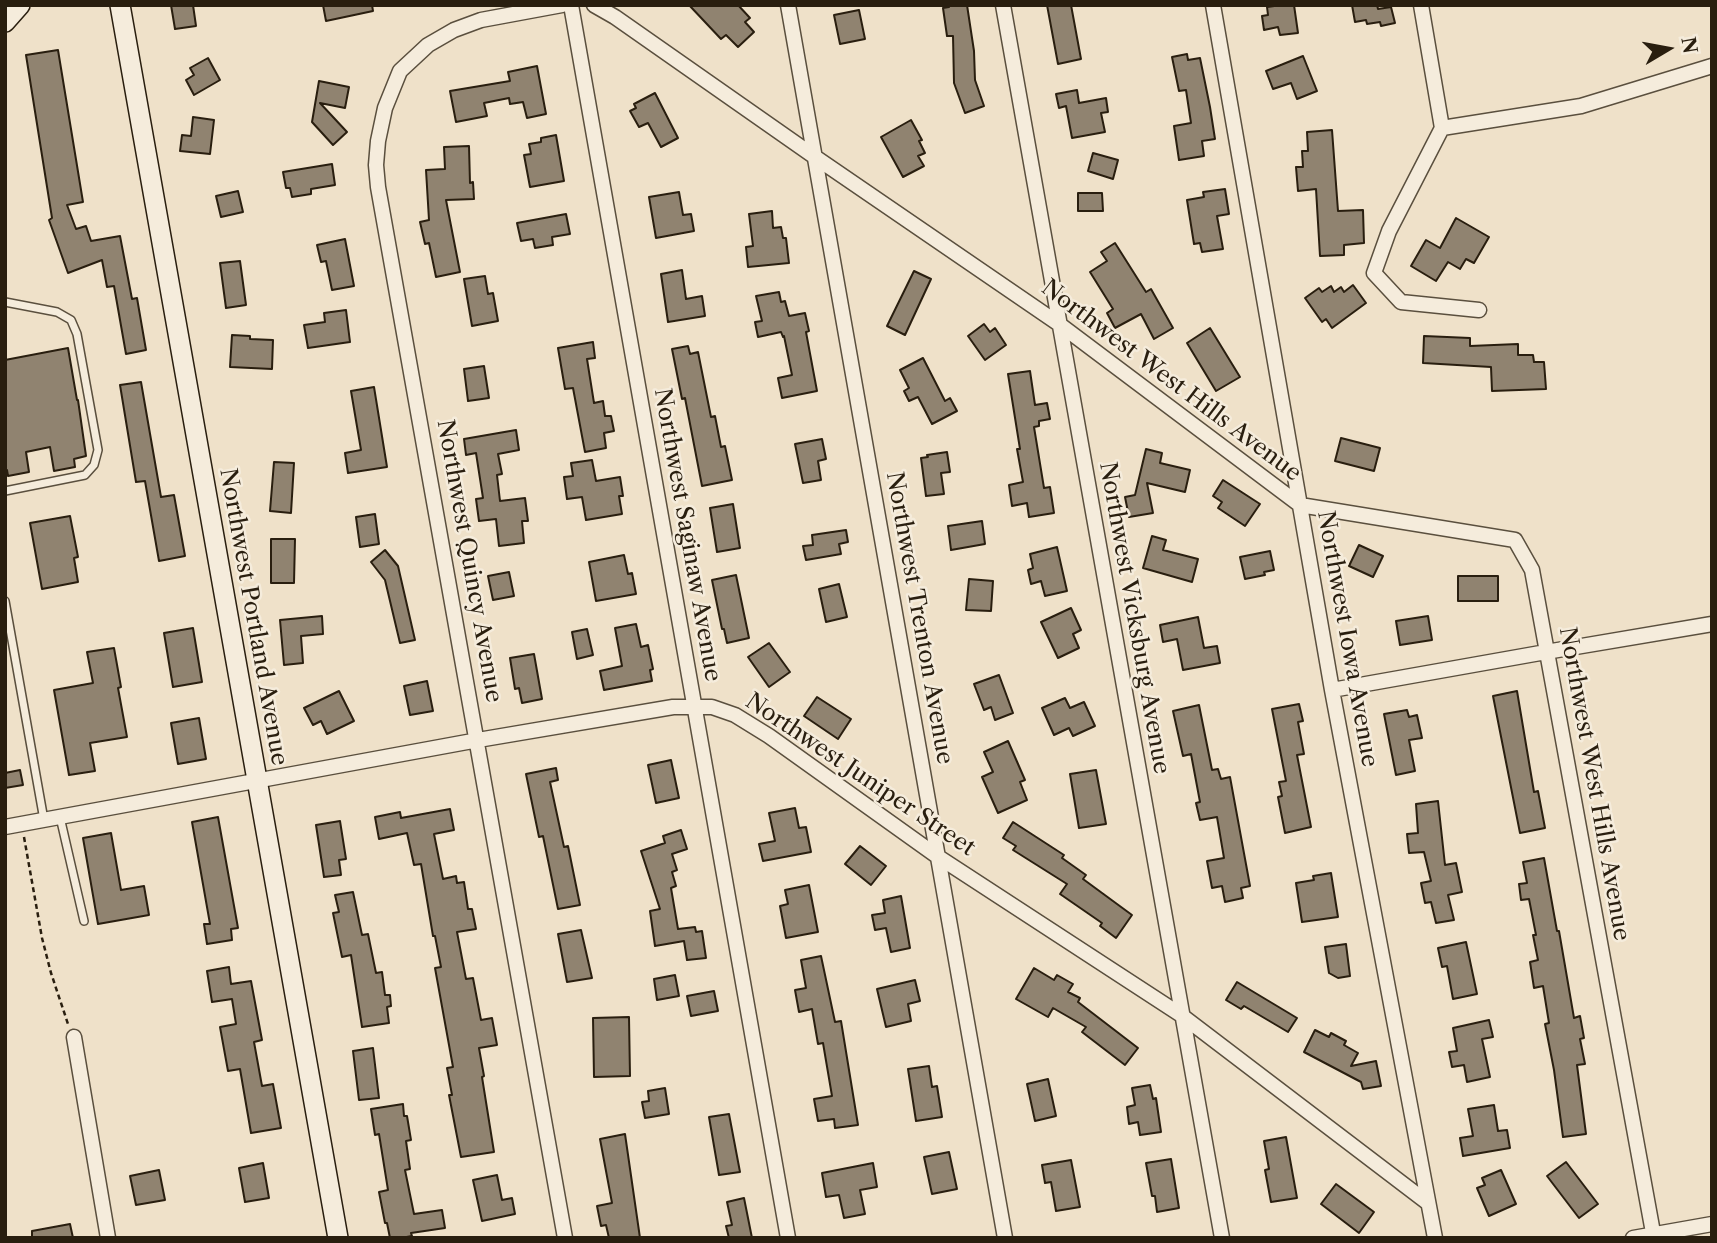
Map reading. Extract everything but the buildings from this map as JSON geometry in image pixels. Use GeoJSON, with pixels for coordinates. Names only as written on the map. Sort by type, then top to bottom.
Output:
{"type":"FeatureCollection","features":[{"type":"Feature","properties":{"kind":"street"},"geometry":{"type":"LineString","coordinates":[[5,22],[20,5]]}},
{"type":"Feature","properties":{"kind":"street","name":"Northwest Portland Avenue"},"geometry":{"type":"LineString","coordinates":[[120,5],[338,1238]]}},
{"type":"Feature","properties":{"kind":"street","name":"Northwest Quincy Avenue"},"geometry":{"type":"LineString","coordinates":[[562,5],[481,20],[454,30],[428,45],[400,71],[385,108],[376,165],[565,1238]]}},
{"type":"Feature","properties":{"kind":"street","name":"Northwest Saginaw Avenue"},"geometry":{"type":"LineString","coordinates":[[571,5],[788,1238]]}},
{"type":"Feature","properties":{"kind":"street","name":"Northwest West Hills Avenue"},"geometry":{"type":"LineString","coordinates":[[594,5],[1059,324],[1300,505],[1516,540],[1532,570],[1653,1236]]}},
{"type":"Feature","properties":{"kind":"street","name":"Northwest Trenton Avenue"},"geometry":{"type":"LineString","coordinates":[[788,5],[1005,1238]]}},
{"type":"Feature","properties":{"kind":"street","name":"Northwest Vicksburg Avenue"},"geometry":{"type":"LineString","coordinates":[[1003,5],[1222,1238]]}},
{"type":"Feature","properties":{"kind":"street","name":"Northwest Iowa Avenue"},"geometry":{"type":"LineString","coordinates":[[1213,5],[1332,690],[1435,1238]]}},
{"type":"Feature","properties":{"kind":"street"},"geometry":{"type":"LineString","coordinates":[[1421,5],[1442,128],[1389,231],[1374,273],[1401,302],[1479,310]]}},
{"type":"Feature","properties":{"kind":"street"},"geometry":{"type":"LineString","coordinates":[[1442,128],[1581,106],[1712,66]]}},
{"type":"Feature","properties":{"kind":"street"},"geometry":{"type":"LineString","coordinates":[[1332,690],[1712,624]]}},
{"type":"Feature","properties":{"kind":"street","name":"Northwest Juniper Street"},"geometry":{"type":"LineString","coordinates":[[5,827],[478,740],[673,707],[712,707],[735,715],[769,736],[937,856],[1181,1015],[1428,1203]]}},
{"type":"Feature","properties":{"kind":"street"},"geometry":{"type":"LineString","coordinates":[[74,1037],[108,1238]]}},
{"type":"Feature","properties":{"kind":"street"},"geometry":{"type":"LineString","coordinates":[[1633,1238],[1712,1224]]}},
{"type":"Feature","properties":{"kind":"lane"},"geometry":{"type":"LineString","coordinates":[[5,302],[57,312],[71,320],[77,334],[98,450],[94,465],[85,475],[5,491]]}},
{"type":"Feature","properties":{"kind":"lane"},"geometry":{"type":"LineString","coordinates":[[5,601],[44,820]]}},
{"type":"Feature","properties":{"kind":"lane"},"geometry":{"type":"LineString","coordinates":[[60,817],[84,921]]}},
{"type":"Feature","properties":{"kind":"path"},"geometry":{"type":"LineString","coordinates":[[22,824],[43,938],[62,1007],[74,1037]]}}]}
